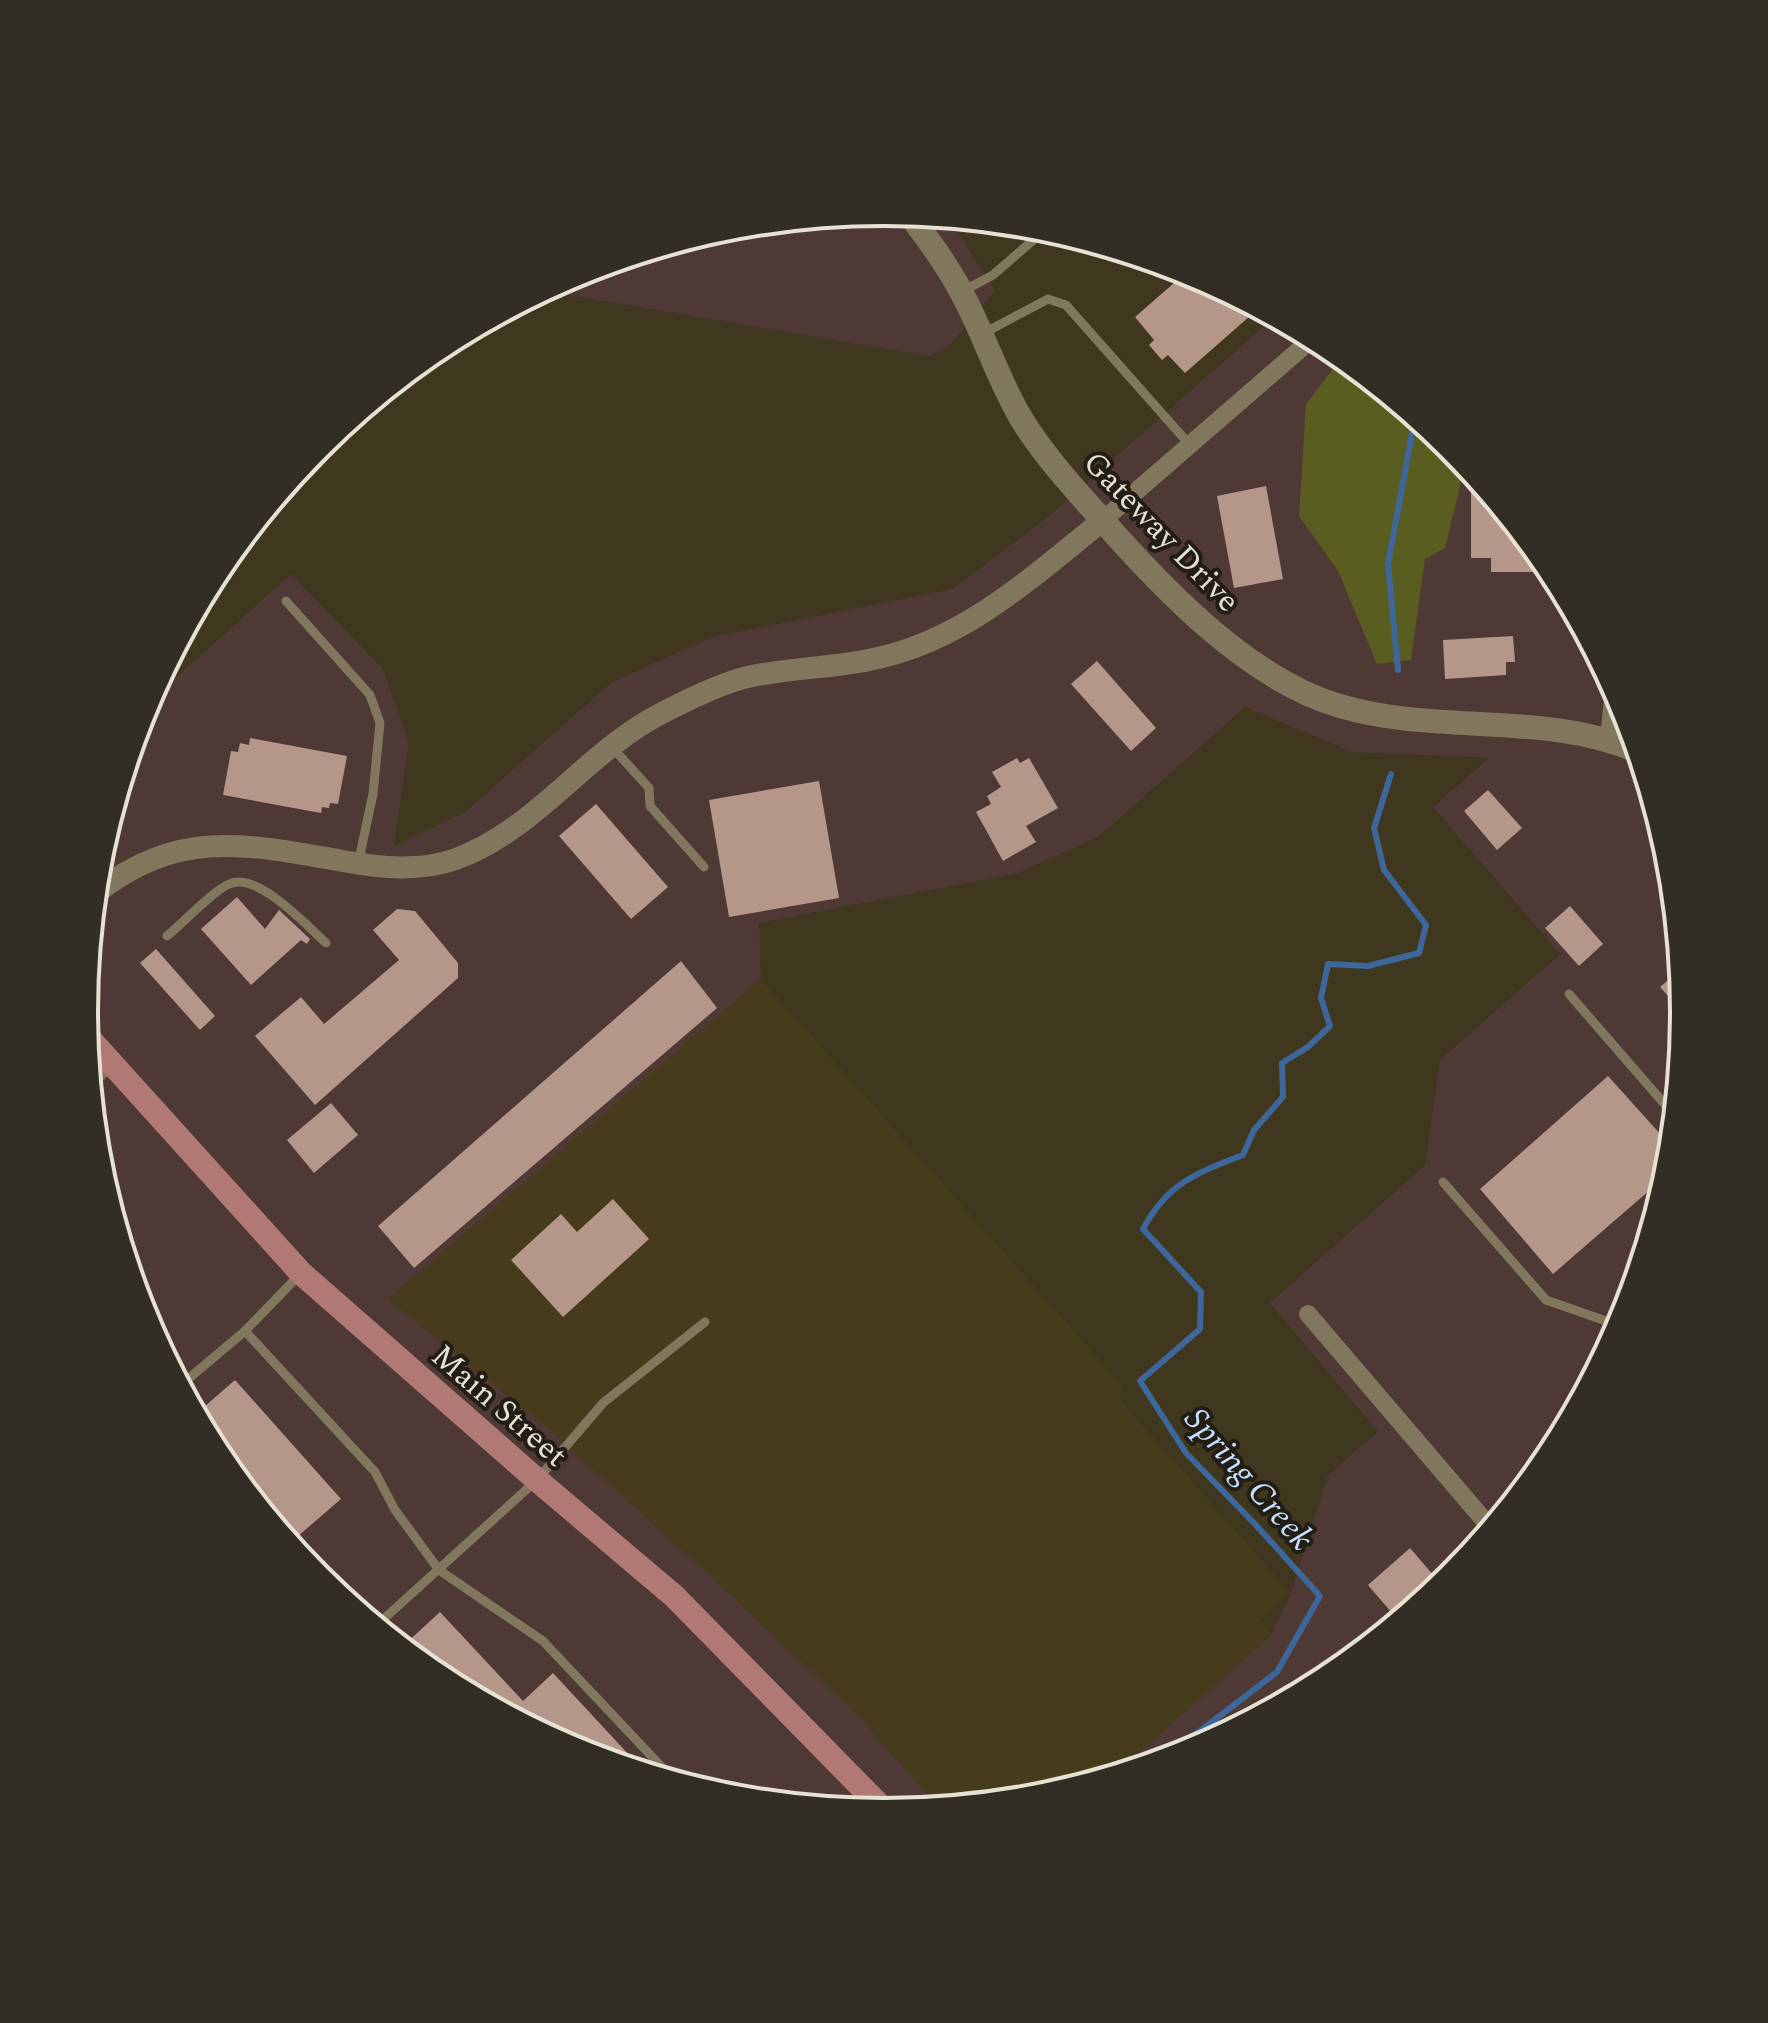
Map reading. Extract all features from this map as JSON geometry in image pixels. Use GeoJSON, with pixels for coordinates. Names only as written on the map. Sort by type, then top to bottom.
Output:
{"type":"FeatureCollection","features":[{"type":"Feature","properties":{"kind":"main road","name":"Gateway Drive"},"geometry":{"type":"LineString","coordinates":[[919,227],[945,261],[1022,420],[1060,472],[1165,588],[1229,645],[1275,677],[1338,706],[1402,720],[1551,729],[1609,739],[1623,745]]}},
{"type":"Feature","properties":{"kind":"main road","name":"Main Street"},"geometry":{"type":"LineString","coordinates":[[100,1051],[301,1273],[674,1596],[872,1798]]}},
{"type":"Feature","properties":{"kind":"street"},"geometry":{"type":"LineString","coordinates":[[109,885],[141,864],[167,853],[214,844],[258,846],[376,867],[416,867],[455,860],[494,841],[630,731],[701,694],[742,679],[878,658],[965,626],[1003,600],[1102,521],[1303,347]]}},
{"type":"Feature","properties":{"kind":"street"},"geometry":{"type":"LineString","coordinates":[[1609,739],[1611,715]]}},
{"type":"Feature","properties":{"kind":"street"},"geometry":{"type":"LineString","coordinates":[[1308,1314],[1484,1520]]}},
{"type":"Feature","properties":{"kind":"lane"},"geometry":{"type":"LineString","coordinates":[[961,292],[993,275],[1032,240]]}},
{"type":"Feature","properties":{"kind":"lane"},"geometry":{"type":"LineString","coordinates":[[981,334],[1048,299],[1066,305],[1189,444]]}},
{"type":"Feature","properties":{"kind":"lane"},"geometry":{"type":"LineString","coordinates":[[286,601],[370,695],[380,723],[373,794],[358,864]]}},
{"type":"Feature","properties":{"kind":"lane"},"geometry":{"type":"LineString","coordinates":[[611,746],[649,788],[650,806],[704,867]]}},
{"type":"Feature","properties":{"kind":"lane"},"geometry":{"type":"LineString","coordinates":[[167,936],[228,884],[249,881],[326,943]]}},
{"type":"Feature","properties":{"kind":"lane"},"geometry":{"type":"LineString","coordinates":[[1569,994],[1664,1104]]}},
{"type":"Feature","properties":{"kind":"lane"},"geometry":{"type":"LineString","coordinates":[[101,1076],[112,1066]]}},
{"type":"Feature","properties":{"kind":"lane"},"geometry":{"type":"LineString","coordinates":[[1443,1182],[1546,1300],[1606,1321]]}},
{"type":"Feature","properties":{"kind":"lane"},"geometry":{"type":"LineString","coordinates":[[189,1378],[245,1331],[301,1273]]}},
{"type":"Feature","properties":{"kind":"lane"},"geometry":{"type":"LineString","coordinates":[[385,1618],[537,1480],[603,1403],[705,1322]]}},
{"type":"Feature","properties":{"kind":"lane"},"geometry":{"type":"LineString","coordinates":[[245,1331],[375,1472],[395,1510],[439,1570],[543,1641],[659,1765]]}},
{"type":"Feature","properties":{"kind":"shaded area"},"geometry":{"type":"Polygon","coordinates":[[[884,226],[956,229],[995,291],[951,344],[931,356],[563,294],[631,267],[681,252],[781,232],[884,226]]]}},
{"type":"Feature","properties":{"kind":"shaded area"},"geometry":{"type":"Polygon","coordinates":[[[1265,325],[1321,358],[1402,421],[1440,456],[1508,533],[1565,618],[1589,664],[1628,759],[1655,858],[1668,960],[1668,1063],[1655,1165],[1628,1264],[1589,1359],[1565,1405],[1508,1490],[1440,1567],[1362,1635],[1321,1665],[1232,1716],[1134,1757],[1272,1634],[1291,1593],[1328,1475],[1378,1432],[1270,1303],[1425,1165],[1440,1060],[1560,954],[1433,807],[1489,758],[1352,752],[1245,707],[1098,837],[1018,873],[759,923],[761,979],[389,1299],[548,1428],[715,1580],[854,1711],[929,1796],[884,1798],[781,1791],[681,1771],[631,1756],[583,1738],[491,1692],[447,1665],[366,1602],[328,1567],[260,1490],[230,1448],[179,1359],[140,1264],[125,1215],[113,1165],[100,1063],[98,1012],[105,909],[113,858],[140,759],[171,682],[291,574],[383,669],[409,743],[394,846],[465,812],[612,682],[712,637],[953,589],[1048,517],[1265,325]]]}},
{"type":"Feature","properties":{"kind":"shaded area"},"geometry":{"type":"Polygon","coordinates":[[[1334,367],[1402,421],[1460,478],[1445,548],[1425,559],[1411,660],[1377,664],[1338,571],[1299,516],[1306,404],[1334,367]]]}},
{"type":"Feature","properties":{"kind":"shaded area"},"geometry":{"type":"Polygon","coordinates":[[[761,979],[1124,1387],[1116,1395],[1291,1593],[1261,1620],[1272,1634],[1134,1757],[1037,1782],[929,1796],[854,1711],[715,1580],[548,1428],[388,1299],[761,979]]]}},
{"type":"Feature","properties":{"kind":"building"},"geometry":{"type":"Polygon","coordinates":[[[1171,280],[1250,316],[1185,373],[1168,355],[1162,360],[1149,345],[1154,340],[1135,317],[1174,283],[1171,280]]]}},
{"type":"Feature","properties":{"kind":"building"},"geometry":{"type":"Polygon","coordinates":[[[1266,486],[1283,579],[1234,588],[1217,496],[1266,486]]]}},
{"type":"Feature","properties":{"kind":"building"},"geometry":{"type":"Polygon","coordinates":[[[1471,489],[1536,572],[1491,572],[1491,558],[1471,558],[1471,489]]]}},
{"type":"Feature","properties":{"kind":"building"},"geometry":{"type":"Polygon","coordinates":[[[1513,636],[1515,662],[1506,662],[1506,675],[1445,679],[1443,640],[1513,636]]]}},
{"type":"Feature","properties":{"kind":"building"},"geometry":{"type":"Polygon","coordinates":[[[1097,661],[1156,728],[1131,751],[1071,684],[1097,661]]]}},
{"type":"Feature","properties":{"kind":"building"},"geometry":{"type":"Polygon","coordinates":[[[250,738],[347,756],[338,804],[330,803],[329,808],[322,807],[321,813],[223,795],[231,751],[238,752],[240,743],[249,745],[250,738]]]}},
{"type":"Feature","properties":{"kind":"building"},"geometry":{"type":"Polygon","coordinates":[[[1017,758],[1020,763],[1029,758],[1058,808],[1026,826],[1036,842],[1003,861],[976,812],[991,804],[987,796],[1001,787],[992,772],[1017,758]]]}},
{"type":"Feature","properties":{"kind":"building"},"geometry":{"type":"Polygon","coordinates":[[[819,781],[839,898],[729,917],[709,800],[819,781]]]}},
{"type":"Feature","properties":{"kind":"building"},"geometry":{"type":"Polygon","coordinates":[[[1488,790],[1522,828],[1497,850],[1464,811],[1488,790]]]}},
{"type":"Feature","properties":{"kind":"building"},"geometry":{"type":"Polygon","coordinates":[[[596,804],[668,887],[631,919],[559,836],[596,804]]]}},
{"type":"Feature","properties":{"kind":"building"},"geometry":{"type":"Polygon","coordinates":[[[237,897],[265,929],[279,910],[310,939],[307,944],[301,940],[251,985],[201,929],[237,897]]]}},
{"type":"Feature","properties":{"kind":"building"},"geometry":{"type":"Polygon","coordinates":[[[1570,906],[1603,944],[1579,966],[1545,928],[1570,906]]]}},
{"type":"Feature","properties":{"kind":"building"},"geometry":{"type":"Polygon","coordinates":[[[397,909],[415,911],[458,963],[458,978],[315,1105],[255,1036],[301,997],[324,1024],[399,960],[373,930],[397,909]]]}},
{"type":"Feature","properties":{"kind":"building"},"geometry":{"type":"Polygon","coordinates":[[[156,949],[215,1016],[200,1030],[140,963],[156,949]]]}},
{"type":"Feature","properties":{"kind":"building"},"geometry":{"type":"Polygon","coordinates":[[[681,961],[717,1008],[414,1268],[378,1226],[681,961]]]}},
{"type":"Feature","properties":{"kind":"building"},"geometry":{"type":"Polygon","coordinates":[[[1669,980],[1669,998],[1660,987],[1669,980]]]}},
{"type":"Feature","properties":{"kind":"building"},"geometry":{"type":"Polygon","coordinates":[[[1608,1076],[1660,1134],[1649,1191],[1553,1274],[1480,1189],[1608,1076]]]}},
{"type":"Feature","properties":{"kind":"building"},"geometry":{"type":"Polygon","coordinates":[[[331,1103],[358,1135],[314,1173],[287,1140],[331,1103]]]}},
{"type":"Feature","properties":{"kind":"building"},"geometry":{"type":"Polygon","coordinates":[[[613,1199],[649,1239],[563,1317],[511,1260],[561,1214],[577,1232],[613,1199]]]}},
{"type":"Feature","properties":{"kind":"building"},"geometry":{"type":"Polygon","coordinates":[[[235,1380],[341,1499],[298,1536],[260,1490],[205,1407],[235,1380]]]}},
{"type":"Feature","properties":{"kind":"building"},"geometry":{"type":"Polygon","coordinates":[[[1410,1548],[1432,1574],[1391,1611],[1368,1585],[1410,1548]]]}},
{"type":"Feature","properties":{"kind":"building"},"geometry":{"type":"Polygon","coordinates":[[[440,1612],[523,1701],[553,1673],[629,1755],[583,1738],[491,1692],[411,1639],[440,1612]]]}},
{"type":"Feature","properties":{"kind":"waterway","name":"Spring Creek"},"geometry":{"type":"LineString","coordinates":[[1398,670],[1388,564],[1412,431]]}},
{"type":"Feature","properties":{"kind":"waterway","name":"Spring Creek"},"geometry":{"type":"LineString","coordinates":[[1199,1732],[1277,1672],[1320,1596],[1186,1453],[1140,1381],[1200,1329],[1201,1292],[1143,1229],[1173,1190],[1197,1174],[1243,1155],[1254,1130],[1283,1097],[1282,1063],[1308,1047],[1330,1026],[1321,998],[1328,964],[1368,966],[1419,953],[1426,925],[1384,870],[1374,828],[1391,774]]}}]}
